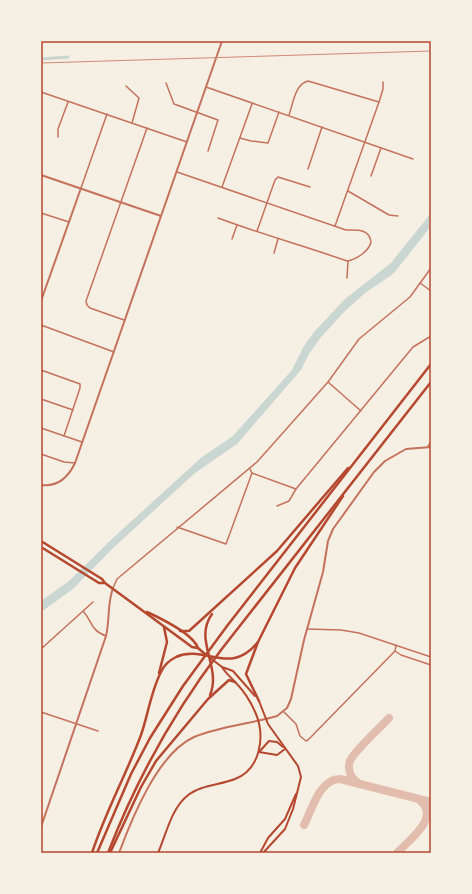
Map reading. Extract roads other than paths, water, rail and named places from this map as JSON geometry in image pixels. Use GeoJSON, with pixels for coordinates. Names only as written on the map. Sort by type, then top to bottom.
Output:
{"type":"FeatureCollection","features":[{"type":"Feature","properties":{"kind":"main road"},"geometry":{"type":"LineString","coordinates":[[97,853],[131,774],[154,732],[183,686],[222,632],[431,364]]}},
{"type":"Feature","properties":{"kind":"main road"},"geometry":{"type":"LineString","coordinates":[[109,853],[127,805],[149,762],[177,713],[206,670],[431,382]]}},
{"type":"Feature","properties":{"kind":"main road"},"geometry":{"type":"LineString","coordinates":[[180,631],[189,631],[214,610],[277,551],[324,494],[361,454]]}},
{"type":"Feature","properties":{"kind":"main road"},"geometry":{"type":"LineString","coordinates":[[261,853],[285,829],[301,783],[300,771],[266,718],[246,674],[258,642],[295,568],[353,481]]}},
{"type":"Feature","properties":{"kind":"main road"},"geometry":{"type":"LineString","coordinates":[[41,541],[113,588],[192,647],[198,648],[222,667],[233,672],[259,701]]}},
{"type":"Feature","properties":{"kind":"main road"},"geometry":{"type":"LineString","coordinates":[[41,547],[87,576],[100,583],[105,583]]}},
{"type":"Feature","properties":{"kind":"main road"},"geometry":{"type":"LineString","coordinates":[[142,610],[163,620],[180,631],[196,642],[198,648]]}},
{"type":"Feature","properties":{"kind":"main road"},"geometry":{"type":"LineString","coordinates":[[208,699],[212,690],[214,672],[205,641],[204,632],[206,623],[214,610]]}},
{"type":"Feature","properties":{"kind":"main road"},"geometry":{"type":"LineString","coordinates":[[92,853],[141,735],[167,642],[164,627]]}},
{"type":"Feature","properties":{"kind":"main road"},"geometry":{"type":"LineString","coordinates":[[157,682],[161,671],[170,661],[181,655],[193,654],[226,658],[244,655],[258,642]]}},
{"type":"Feature","properties":{"kind":"main road"},"geometry":{"type":"LineString","coordinates":[[222,667],[226,674],[235,682],[252,704],[261,731],[259,752]]}},
{"type":"Feature","properties":{"kind":"main road"},"geometry":{"type":"LineString","coordinates":[[109,853],[148,773],[165,749],[208,699],[223,684],[229,680],[235,682]]}},
{"type":"Feature","properties":{"kind":"main road"},"geometry":{"type":"LineString","coordinates":[[158,853],[176,810],[186,796],[195,791],[236,779],[250,768],[259,752],[269,741],[277,742],[286,749]]}},
{"type":"Feature","properties":{"kind":"main road"},"geometry":{"type":"LineString","coordinates":[[259,752],[277,755],[286,749]]}},
{"type":"Feature","properties":{"kind":"main road"},"geometry":{"type":"LineString","coordinates":[[261,853],[268,838],[285,819],[299,788]]}},
{"type":"Feature","properties":{"kind":"street"},"geometry":{"type":"LineString","coordinates":[[41,485],[46,486],[64,480],[70,474],[75,463],[222,41]]}},
{"type":"Feature","properties":{"kind":"street"},"geometry":{"type":"LineString","coordinates":[[289,115],[298,89],[304,81],[313,81],[379,102]]}},
{"type":"Feature","properties":{"kind":"street"},"geometry":{"type":"LineString","coordinates":[[335,226],[379,102],[383,89],[383,82]]}},
{"type":"Feature","properties":{"kind":"street"},"geometry":{"type":"LineString","coordinates":[[166,83],[174,104],[218,120],[208,151]]}},
{"type":"Feature","properties":{"kind":"street"},"geometry":{"type":"LineString","coordinates":[[126,86],[139,98],[132,123]]}},
{"type":"Feature","properties":{"kind":"street"},"geometry":{"type":"LineString","coordinates":[[206,87],[413,159]]}},
{"type":"Feature","properties":{"kind":"street"},"geometry":{"type":"LineString","coordinates":[[41,92],[187,142]]}},
{"type":"Feature","properties":{"kind":"street"},"geometry":{"type":"LineString","coordinates":[[58,137],[58,129],[68,102]]}},
{"type":"Feature","properties":{"kind":"street"},"geometry":{"type":"LineString","coordinates":[[222,187],[252,103]]}},
{"type":"Feature","properties":{"kind":"street"},"geometry":{"type":"LineString","coordinates":[[240,138],[268,143],[279,112]]}},
{"type":"Feature","properties":{"kind":"street"},"geometry":{"type":"LineString","coordinates":[[41,301],[107,114]]}},
{"type":"Feature","properties":{"kind":"street"},"geometry":{"type":"LineString","coordinates":[[308,169],[322,127]]}},
{"type":"Feature","properties":{"kind":"street"},"geometry":{"type":"LineString","coordinates":[[125,320],[90,308],[86,303],[147,128]]}},
{"type":"Feature","properties":{"kind":"street"},"geometry":{"type":"LineString","coordinates":[[371,176],[381,148]]}},
{"type":"Feature","properties":{"kind":"street"},"geometry":{"type":"LineString","coordinates":[[177,172],[346,230],[360,230],[368,235],[371,240],[368,249],[354,259],[348,261],[218,218]]}},
{"type":"Feature","properties":{"kind":"street"},"geometry":{"type":"LineString","coordinates":[[41,175],[161,216]]}},
{"type":"Feature","properties":{"kind":"street"},"geometry":{"type":"LineString","coordinates":[[257,232],[275,180],[278,177],[310,187]]}},
{"type":"Feature","properties":{"kind":"street"},"geometry":{"type":"LineString","coordinates":[[348,191],[389,215],[398,216]]}},
{"type":"Feature","properties":{"kind":"street"},"geometry":{"type":"LineString","coordinates":[[41,213],[69,222]]}},
{"type":"Feature","properties":{"kind":"street"},"geometry":{"type":"LineString","coordinates":[[232,239],[237,225]]}},
{"type":"Feature","properties":{"kind":"street"},"geometry":{"type":"LineString","coordinates":[[274,253],[278,239]]}},
{"type":"Feature","properties":{"kind":"street"},"geometry":{"type":"LineString","coordinates":[[347,278],[348,261]]}},
{"type":"Feature","properties":{"kind":"street"},"geometry":{"type":"LineString","coordinates":[[41,827],[106,636],[108,627],[108,604],[117,579],[177,527],[250,469],[328,382],[359,339],[410,297],[431,268]]}},
{"type":"Feature","properties":{"kind":"street"},"geometry":{"type":"LineString","coordinates":[[420,284],[431,291]]}},
{"type":"Feature","properties":{"kind":"street"},"geometry":{"type":"LineString","coordinates":[[41,325],[114,352]]}},
{"type":"Feature","properties":{"kind":"street"},"geometry":{"type":"LineString","coordinates":[[277,506],[289,501],[296,488],[413,348],[431,336]]}},
{"type":"Feature","properties":{"kind":"street"},"geometry":{"type":"LineString","coordinates":[[41,370],[80,384],[64,436]]}},
{"type":"Feature","properties":{"kind":"street"},"geometry":{"type":"LineString","coordinates":[[328,382],[361,411]]}},
{"type":"Feature","properties":{"kind":"street"},"geometry":{"type":"LineString","coordinates":[[41,399],[73,410]]}},
{"type":"Feature","properties":{"kind":"street"},"geometry":{"type":"LineString","coordinates":[[41,428],[82,442]]}},
{"type":"Feature","properties":{"kind":"street"},"geometry":{"type":"LineString","coordinates":[[120,853],[142,802],[169,757],[178,748],[195,737],[277,716],[284,712],[291,699],[306,629],[323,572],[328,541],[339,520],[385,460],[406,449],[430,446],[431,442]]}},
{"type":"Feature","properties":{"kind":"street"},"geometry":{"type":"LineString","coordinates":[[41,454],[64,462],[75,463]]}},
{"type":"Feature","properties":{"kind":"street"},"geometry":{"type":"LineString","coordinates":[[250,469],[252,473],[296,488]]}},
{"type":"Feature","properties":{"kind":"street"},"geometry":{"type":"LineString","coordinates":[[177,527],[226,544],[252,473]]}},
{"type":"Feature","properties":{"kind":"street"},"geometry":{"type":"LineString","coordinates":[[41,649],[92,602]]}},
{"type":"Feature","properties":{"kind":"street"},"geometry":{"type":"LineString","coordinates":[[83,611],[89,617],[96,631],[106,636]]}},
{"type":"Feature","properties":{"kind":"street"},"geometry":{"type":"LineString","coordinates":[[306,629],[346,631],[396,645],[431,657]]}},
{"type":"Feature","properties":{"kind":"street"},"geometry":{"type":"LineString","coordinates":[[284,712],[294,721],[300,736],[306,741],[395,651],[396,645]]}},
{"type":"Feature","properties":{"kind":"street"},"geometry":{"type":"LineString","coordinates":[[395,651],[401,655],[431,665]]}},
{"type":"Feature","properties":{"kind":"street"},"geometry":{"type":"LineString","coordinates":[[41,712],[98,731]]}},
{"type":"Feature","properties":{"kind":"waterway"},"geometry":{"type":"LineString","coordinates":[[41,59],[68,57]]}},
{"type":"Feature","properties":{"kind":"railway"},"geometry":{"type":"LineString","coordinates":[[41,63],[431,51]]}}]}
